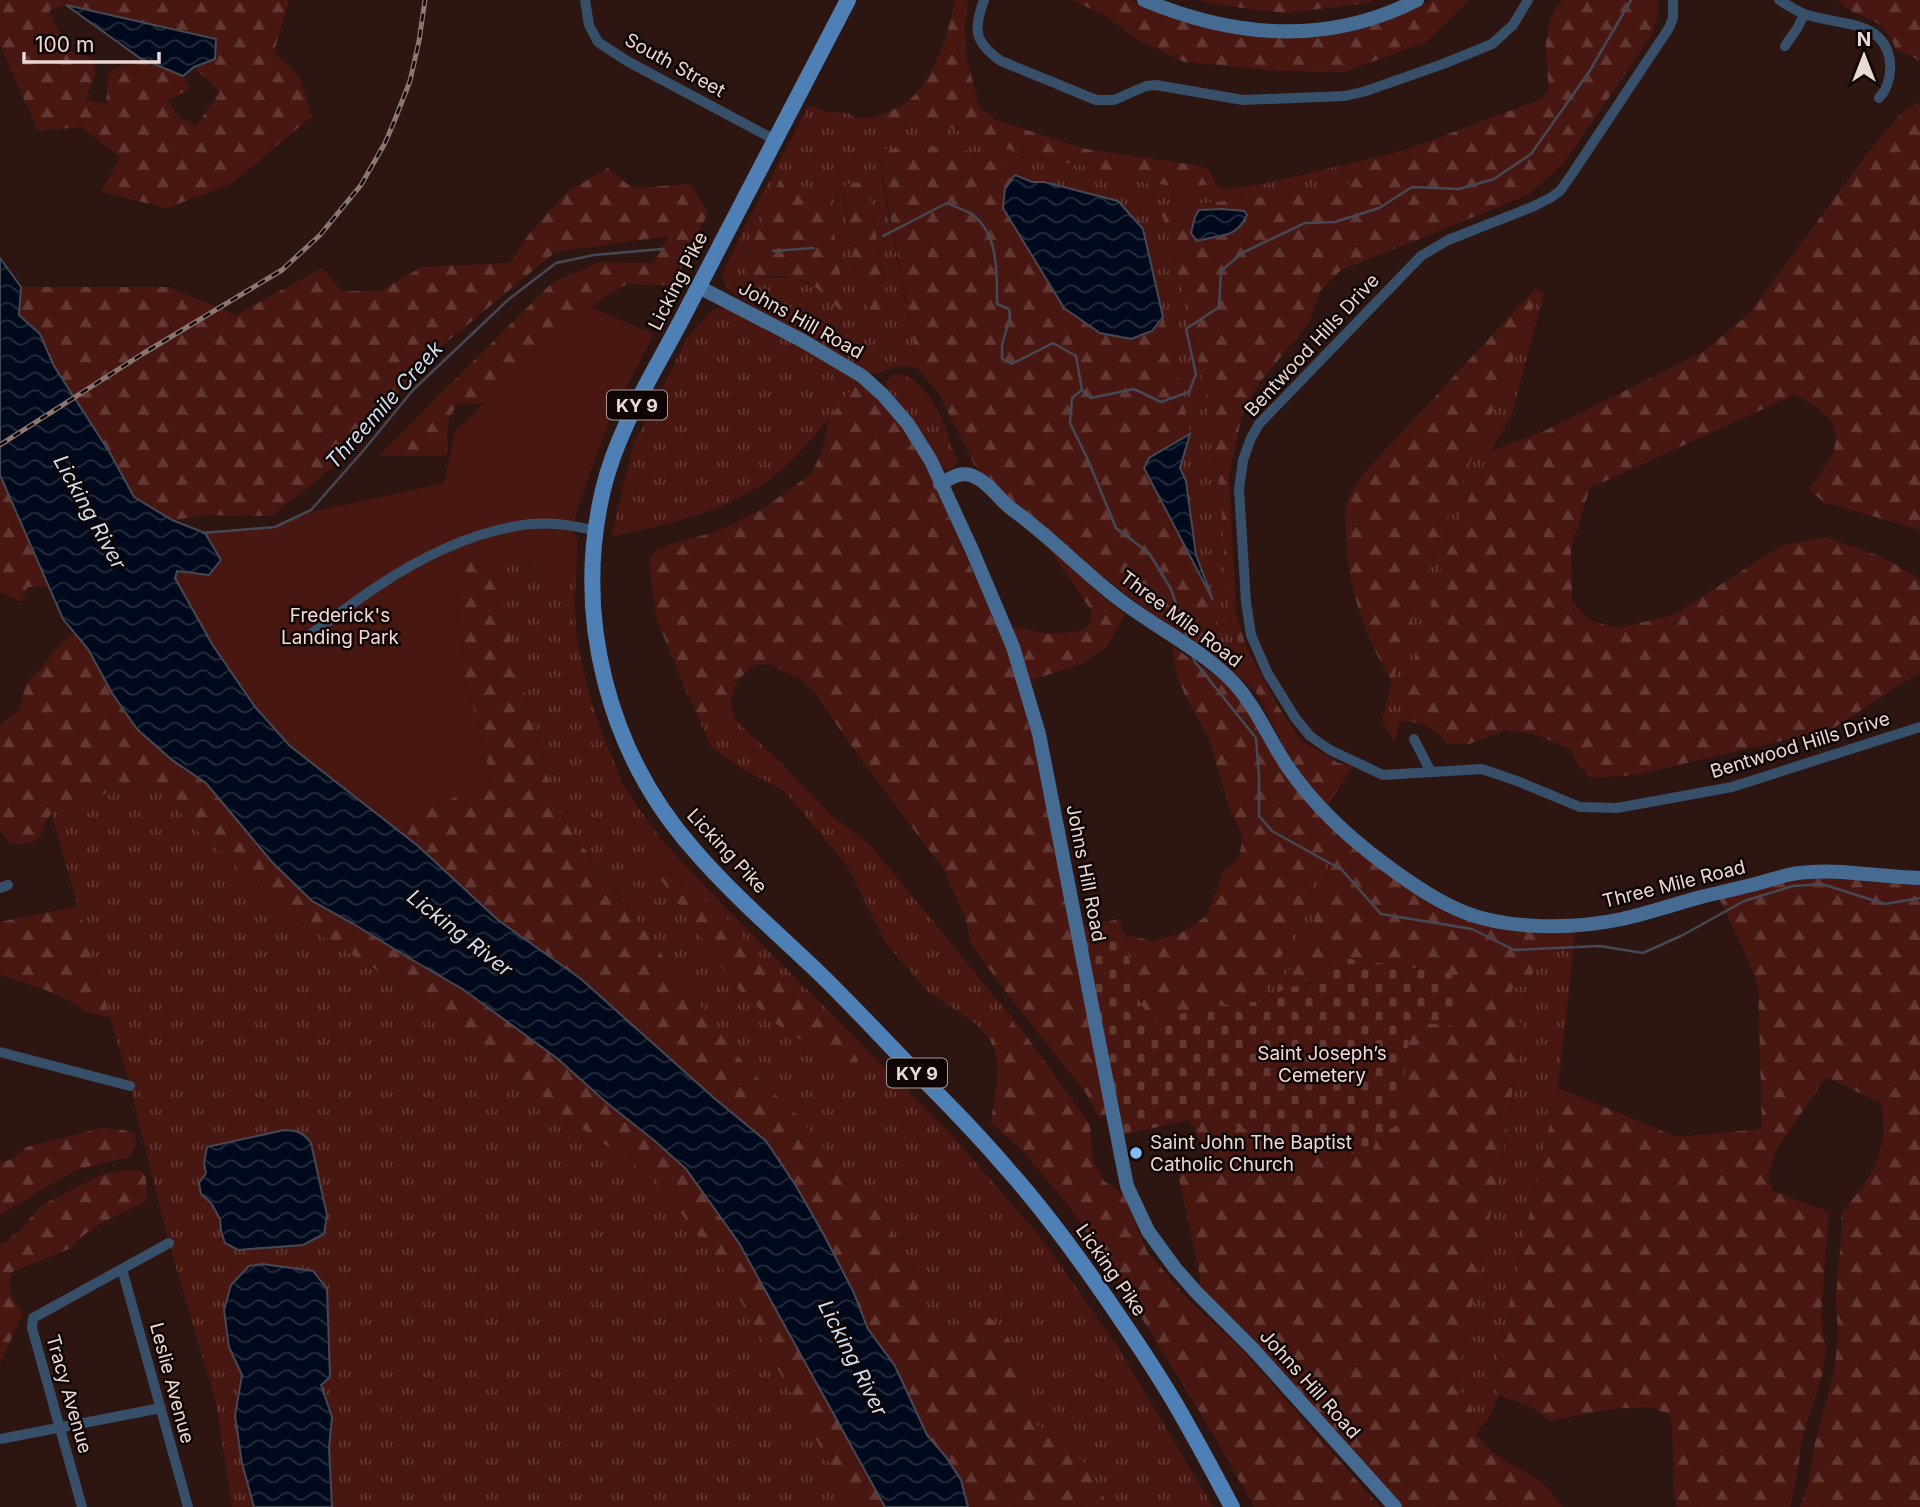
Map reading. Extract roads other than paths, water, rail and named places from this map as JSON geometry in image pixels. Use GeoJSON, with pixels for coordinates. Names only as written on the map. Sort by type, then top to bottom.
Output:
{"type":"FeatureCollection","features":[{"type":"Feature","properties":{"kind":"main road","name":"Licking Pike"},"geometry":{"type":"LineString","coordinates":[[848,0],[628,424],[604,486],[595,531],[593,593],[594,620],[604,682],[622,736],[647,786],[666,815],[694,850],[819,973],[1009,1170],[1066,1240],[1163,1384],[1232,1507]]}},
{"type":"Feature","properties":{"kind":"main road"},"geometry":{"type":"LineString","coordinates":[[1144,0],[1191,18],[1241,29],[1276,32],[1351,25],[1390,13],[1417,0]]}},
{"type":"Feature","properties":{"kind":"main road","name":"Johns Hill Road"},"geometry":{"type":"LineString","coordinates":[[699,287],[803,341],[862,376],[908,424],[931,461],[1013,647],[1038,734],[1053,799],[1127,1186],[1136,1207],[1148,1231],[1189,1284],[1260,1357],[1395,1507]]}},
{"type":"Feature","properties":{"kind":"main road","name":"Three Mile Road"},"geometry":{"type":"LineString","coordinates":[[940,484],[961,474],[978,478],[1006,505],[1120,600],[1200,654],[1231,680],[1249,702],[1287,766],[1341,828],[1386,866],[1441,901],[1466,913],[1531,925],[1591,924],[1620,920],[1790,874],[1854,872],[1920,878]]}},
{"type":"Feature","properties":{"kind":"street","name":"South Street"},"geometry":{"type":"LineString","coordinates":[[585,0],[589,25],[598,42],[627,61],[775,140]]}},
{"type":"Feature","properties":{"kind":"street"},"geometry":{"type":"LineString","coordinates":[[984,0],[976,21],[979,40],[989,53],[1001,61],[1096,100],[1114,100],[1146,86],[1156,85],[1243,100],[1345,96],[1443,64],[1492,44],[1513,25],[1528,0]]}},
{"type":"Feature","properties":{"kind":"street","name":"Bentwood Hills Drive"},"geometry":{"type":"LineString","coordinates":[[1673,0],[1673,18],[1669,28],[1560,191],[1532,207],[1448,240],[1421,256],[1259,424],[1243,460],[1239,489],[1249,627],[1262,662],[1296,719],[1314,740],[1330,750],[1383,775],[1482,769],[1580,807],[1617,808],[1732,787],[1920,727]]}},
{"type":"Feature","properties":{"kind":"street"},"geometry":{"type":"LineString","coordinates":[[1779,0],[1804,14],[1853,24],[1879,38],[1889,57],[1890,67],[1886,87],[1880,98]]}},
{"type":"Feature","properties":{"kind":"street"},"geometry":{"type":"LineString","coordinates":[[1785,46],[1804,14]]}},
{"type":"Feature","properties":{"kind":"street"},"geometry":{"type":"LineString","coordinates":[[304,639],[379,585],[418,562],[473,539],[534,524],[568,524],[595,531]]}},
{"type":"Feature","properties":{"kind":"street"},"geometry":{"type":"LineString","coordinates":[[1414,739],[1431,772]]}},
{"type":"Feature","properties":{"kind":"street"},"geometry":{"type":"LineString","coordinates":[[0,1052],[130,1086]]}},
{"type":"Feature","properties":{"kind":"street"},"geometry":{"type":"LineString","coordinates":[[122,1269],[169,1243]]}},
{"type":"Feature","properties":{"kind":"street","name":"Tracy Avenue"},"geometry":{"type":"LineString","coordinates":[[82,1507],[32,1323],[33,1318],[122,1269]]}},
{"type":"Feature","properties":{"kind":"street","name":"Leslie Avenue"},"geometry":{"type":"LineString","coordinates":[[122,1269],[188,1507]]}},
{"type":"Feature","properties":{"kind":"street"},"geometry":{"type":"LineString","coordinates":[[0,1439],[161,1408]]}},
{"type":"Feature","properties":{"kind":"water"},"geometry":{"type":"Polygon","coordinates":[[[66,5],[216,39],[215,59],[194,67],[183,76],[140,58],[66,5]]]}},
{"type":"Feature","properties":{"kind":"water"},"geometry":{"type":"Polygon","coordinates":[[[1015,175],[1032,182],[1044,182],[1118,201],[1143,229],[1163,317],[1152,331],[1131,339],[1100,333],[1064,308],[1003,208],[1005,189],[1015,175]]]}},
{"type":"Feature","properties":{"kind":"water"},"geometry":{"type":"Polygon","coordinates":[[[1199,210],[1244,211],[1247,215],[1243,223],[1232,232],[1197,241],[1191,233],[1199,210]]]}},
{"type":"Feature","properties":{"kind":"water","name":"Licking River"},"geometry":{"type":"Polygon","coordinates":[[[0,258],[21,287],[19,315],[40,334],[54,366],[110,453],[134,497],[172,520],[205,533],[221,560],[209,575],[177,571],[175,578],[212,644],[255,707],[290,746],[418,846],[498,920],[581,979],[766,1141],[825,1237],[853,1291],[868,1329],[895,1366],[927,1435],[961,1480],[968,1507],[885,1507],[739,1243],[686,1169],[558,1059],[464,990],[312,901],[272,862],[206,783],[172,760],[137,729],[112,693],[88,649],[63,619],[0,475],[0,258]]]}},
{"type":"Feature","properties":{"kind":"water"},"geometry":{"type":"Polygon","coordinates":[[[1190,434],[1180,468],[1186,481],[1196,555],[1213,600],[1144,468],[1149,458],[1190,434]]]}},
{"type":"Feature","properties":{"kind":"water"},"geometry":{"type":"Polygon","coordinates":[[[284,1130],[300,1133],[311,1143],[327,1215],[324,1234],[303,1245],[238,1250],[225,1243],[220,1219],[211,1203],[201,1194],[199,1183],[206,1173],[204,1163],[207,1147],[284,1130]]]}},
{"type":"Feature","properties":{"kind":"water"},"geometry":{"type":"Polygon","coordinates":[[[262,1264],[313,1271],[327,1289],[330,1377],[321,1385],[332,1417],[329,1448],[332,1507],[254,1507],[242,1463],[235,1416],[242,1375],[229,1347],[224,1310],[231,1285],[249,1266],[262,1264]]]}},
{"type":"Feature","properties":{"kind":"waterway"},"geometry":{"type":"LineString","coordinates":[[1082,390],[1091,398],[1134,389],[1161,402],[1189,392],[1196,374],[1186,329],[1219,307],[1221,271],[1242,253],[1305,223],[1335,222],[1379,208],[1412,187],[1459,189],[1494,179],[1531,154],[1589,72],[1631,0]]}},
{"type":"Feature","properties":{"kind":"waterway","name":"Threemile Creek"},"geometry":{"type":"LineString","coordinates":[[883,236],[947,203],[973,215],[981,223],[988,233],[995,256],[997,304],[1009,309],[1002,359],[1012,364],[1053,343],[1076,356],[1082,390],[1072,398],[1070,423],[1116,528],[1149,553],[1171,589],[1187,637]]}},
{"type":"Feature","properties":{"kind":"waterway","name":"Threemile Creek"},"geometry":{"type":"LineString","coordinates":[[773,251],[813,248]]}},
{"type":"Feature","properties":{"kind":"waterway","name":"Threemile Creek"},"geometry":{"type":"LineString","coordinates":[[203,533],[275,527],[311,510],[413,390],[509,299],[556,263],[594,255],[662,249]]}},
{"type":"Feature","properties":{"kind":"waterway","name":"Threemile Creek"},"geometry":{"type":"LineString","coordinates":[[1193,657],[1256,738],[1259,816],[1272,831],[1342,870],[1381,914],[1472,929],[1514,950],[1600,946],[1643,953],[1683,935],[1744,901],[1793,886],[1822,884],[1885,904],[1920,898]]}},
{"type":"Feature","properties":{"kind":"railway"},"geometry":{"type":"LineString","coordinates":[[0,445],[144,353],[282,270],[320,235],[361,185],[385,143],[410,81],[425,0]]}},
{"type":"Feature","properties":{"kind":"place","name":"Saint John The Baptist Catholic Church"},"geometry":{"type":"Point","coordinates":[1136,1153]}},
{"type":"Feature","properties":{"kind":"park label","name":"Frederick's Landing Park"},"geometry":{"type":"Point","coordinates":[340,626]}},
{"type":"Feature","properties":{"kind":"park label","name":"Saint Joseph’s Cemetery"},"geometry":{"type":"Point","coordinates":[1322,1064]}}]}
